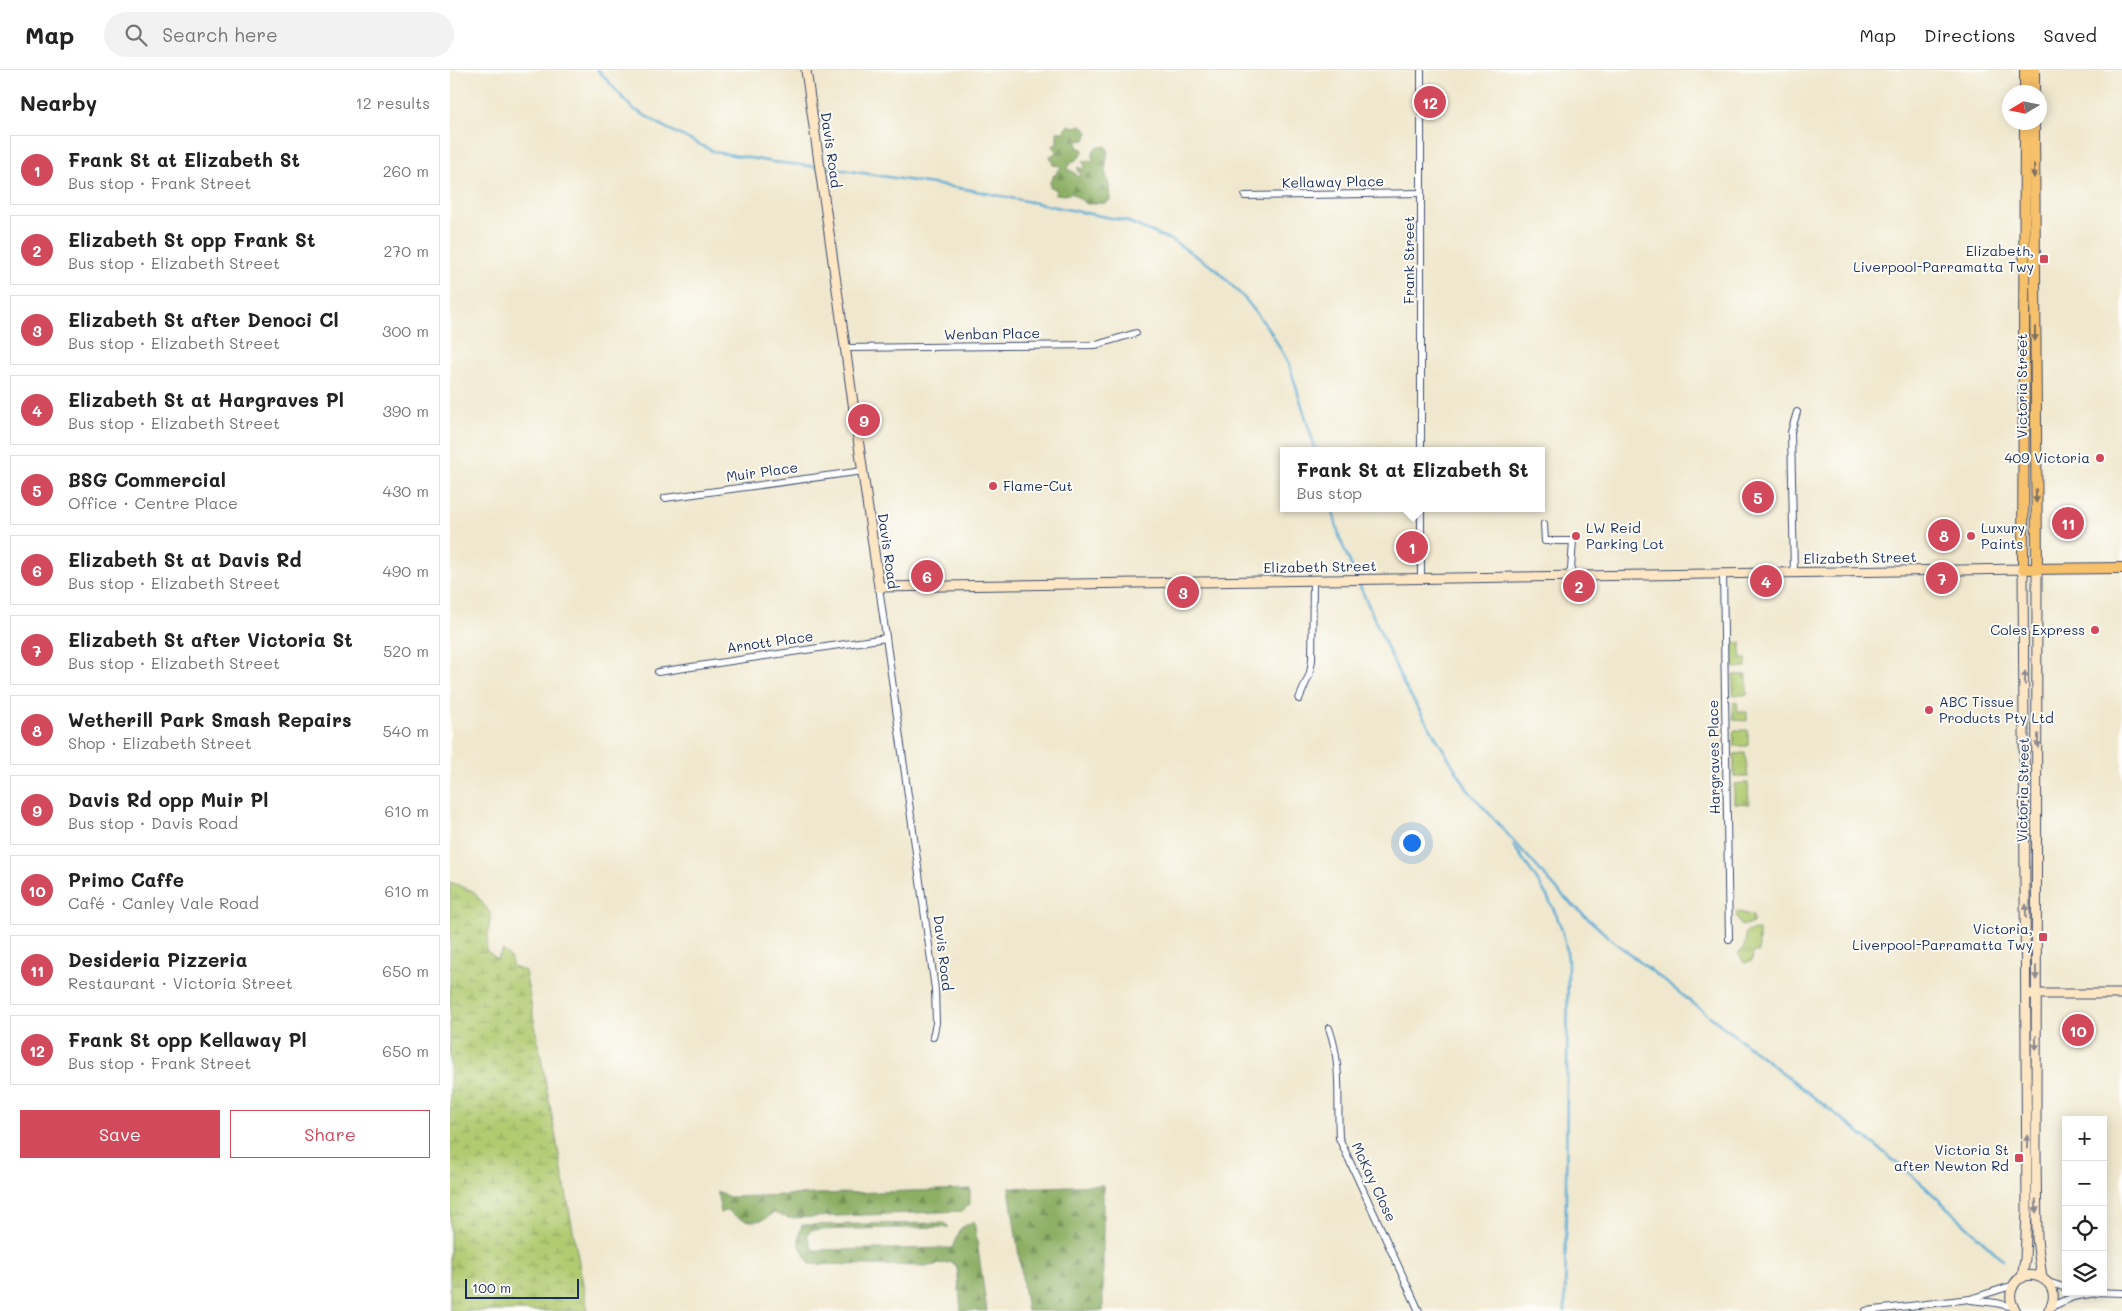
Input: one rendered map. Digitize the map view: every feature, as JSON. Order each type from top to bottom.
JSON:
[{"type":"main road","points":[[2025,70],[2025,85]]},
{"type":"main road","points":[[2034,70],[2034,85]]},
{"type":"main road","name":"Victoria Street","points":[[2023,570],[2025,130]]},
{"type":"main road","name":"Victoria Street","points":[[2034,130],[2037,570]]},
{"type":"main road","name":"Elizabeth Street","points":[[2023,570],[2122,568]]},
{"type":"street","name":"Davis Road","points":[[806,70],[935,989],[936,1023],[933,1037]]},
{"type":"street","name":"Frank Street","points":[[1421,70],[1421,447]]},
{"type":"street","name":"Kellaway Place","points":[[1245,196],[1421,193]]},
{"type":"street","name":"Wenban Place","points":[[846,348],[1096,345],[1136,333]]},
{"type":"street","points":[[1794,573],[1791,432],[1797,412]]},
{"type":"street","name":"Muir Place","points":[[665,498],[863,472]]},
{"type":"street","points":[[1421,512],[1421,579]]},
{"type":"street","points":[[1544,524],[1546,542],[1573,541],[1571,570],[1567,576]]},
{"type":"street","name":"Elizabeth Street","points":[[879,587],[2023,570]]},
{"type":"street","name":"Victoria Street","points":[[2023,570],[2036,1215],[2039,1262],[2044,1280],[2053,1295],[2049,1309]]},
{"type":"street","name":"Victoria Street","points":[[2022,1278],[2026,1252],[2028,1211],[2031,994],[2038,734],[2037,570]]},
{"type":"street","name":"Hargraves Place","points":[[1723,574],[1729,939]]},
{"type":"street","points":[[1299,699],[1310,673],[1313,581]]},
{"type":"street","name":"Arnott Place","points":[[658,672],[886,638]]},
{"type":"street","points":[[2031,994],[2122,994]]},
{"type":"street","name":"McKay Close","points":[[1328,1028],[1338,1062],[1337,1107],[1339,1138],[1419,1311]]},
{"type":"street","points":[[1866,1311],[1970,1299],[2014,1285],[2022,1278],[2036,1276],[2062,1287]]},
{"type":"street","points":[[2014,1285],[2011,1296],[2015,1309]]},
{"type":"street","points":[[2107,1293],[2122,1293]]},
{"type":"street","points":[[2049,1309],[2078,1296]]},
{"type":"street","points":[[1970,1299],[1996,1303],[2015,1309]]},
{"type":"green space","points":[[1069,125],[1074,127],[1082,125],[1088,132],[1085,140],[1077,141],[1078,146],[1083,150],[1082,155],[1071,162],[1067,169],[1074,172],[1078,177],[1081,173],[1078,172],[1078,167],[1082,169],[1085,166],[1083,162],[1093,161],[1092,155],[1095,148],[1106,146],[1108,150],[1105,171],[1110,200],[1106,203],[1087,204],[1071,193],[1065,195],[1055,194],[1056,189],[1050,187],[1050,182],[1054,175],[1057,174],[1057,171],[1062,166],[1053,165],[1050,156],[1056,153],[1053,146],[1057,143],[1057,132],[1063,132]]},
{"type":"green space","points":[[1741,642],[1741,658],[1746,658],[1746,667],[1732,668],[1732,644]]},
{"type":"green space","points":[[1733,675],[1747,675],[1747,695],[1733,695]]},
{"type":"green space","points":[[1737,702],[1738,712],[1747,712],[1747,721],[1733,720],[1733,703]]},
{"type":"green space","points":[[1735,730],[1748,730],[1748,746],[1734,746],[1733,732]]},
{"type":"green space","points":[[1745,753],[1748,777],[1734,777],[1734,754]]},
{"type":"green space","points":[[1748,783],[1749,804],[1734,803],[1734,784]]},
{"type":"green space","points":[[450,882],[473,891],[491,914],[486,950],[497,959],[503,950],[510,957],[513,967],[525,971],[588,1311],[450,1311]]},
{"type":"green space","points":[[1736,911],[1753,916],[1753,923],[1741,926]]},
{"type":"green space","points":[[1759,930],[1759,952],[1753,952],[1752,961],[1744,963],[1738,953],[1745,945],[1745,933]]},
{"type":"green space","points":[[1103,1185],[1103,1311],[1027,1311],[1009,1188]]},
{"type":"green space","points":[[970,1189],[970,1204],[963,1211],[789,1218],[773,1213],[762,1220],[756,1221],[744,1220],[728,1210],[721,1213],[717,1191],[729,1197]]},
{"type":"green space","points":[[974,1221],[987,1311],[961,1311],[957,1267],[952,1262],[929,1266],[810,1264],[799,1241],[802,1225],[945,1223],[949,1227],[811,1230],[807,1235],[813,1250],[952,1248],[961,1228]]},
{"type":"waterway","points":[[598,70],[632,108],[668,129],[715,152],[971,190],[1126,221],[1173,241],[1216,269],[1247,301],[1271,332],[1289,364],[1315,447]]},
{"type":"waterway","points":[[1333,512],[1340,539],[1356,577]]},
{"type":"waterway","points":[[1358,582],[1404,685],[1468,790],[1563,896],[1613,941],[1869,1140],[1923,1185],[2002,1259]]},
{"type":"waterway","points":[[1513,845],[1541,885],[1555,912],[1561,927],[1568,959],[1565,1311]]},
{"type":"place","name":"Frank St opp Kellaway Pl","points":[[1430,102]]},
{"type":"place","name":"Elizabeth, Liverpool-Parramatta Twy","points":[[2044,259]]},
{"type":"place","name":"Davis Rd opp Muir Pl","points":[[864,420]]},
{"type":"place","name":"409 Victoria","points":[[2100,458]]},
{"type":"place","name":"Flame-Cut","points":[[993,486]]},
{"type":"place","name":"BSG Commercial","points":[[1758,497]]},
{"type":"place","name":"Desideria Pizzeria","points":[[2068,523]]},
{"type":"place","name":"Wetherill Park Smash Repairs","points":[[1944,535]]},
{"type":"place","name":"LW Reid Parking Lot","points":[[1576,536]]},
{"type":"place","name":"Luxury Paints","points":[[1971,536]]},
{"type":"place","name":"Frank St at Elizabeth St","points":[[1412,547]]},
{"type":"place","name":"Elizabeth St at Davis Rd","points":[[927,576]]},
{"type":"place","name":"Elizabeth St after Victoria St","points":[[1942,578]]},
{"type":"place","name":"Elizabeth St at Hargraves Pl","points":[[1766,581]]},
{"type":"place","name":"Elizabeth St opp Frank St","points":[[1579,586]]},
{"type":"place","name":"Elizabeth St after Denoci Cl","points":[[1183,592]]},
{"type":"place","name":"Coles Express","points":[[2095,630]]},
{"type":"place","name":"ABC Tissue Products Pty Ltd","points":[[1929,710]]},
{"type":"place","name":"Victoria, Liverpool-Parramatta Twy","points":[[2043,937]]},
{"type":"place","name":"Primo Caffe","points":[[2078,1030]]},
{"type":"place","name":"Victoria St after Newton Rd","points":[[2019,1158]]}]
